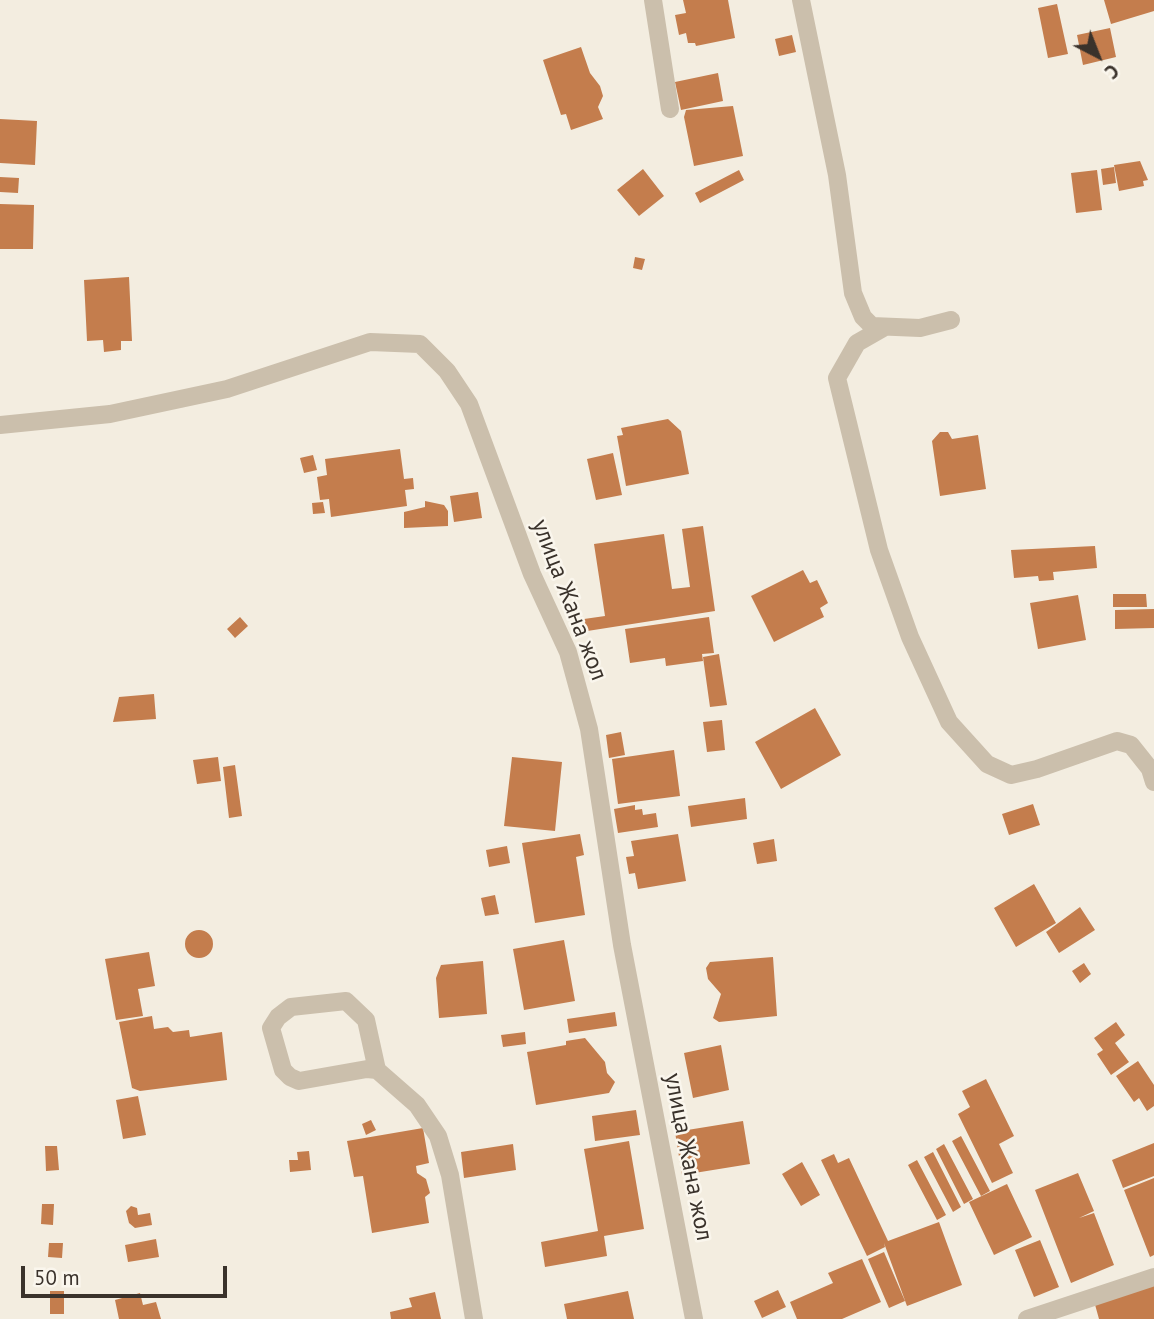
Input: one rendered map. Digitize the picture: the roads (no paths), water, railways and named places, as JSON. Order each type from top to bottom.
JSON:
[{"type":"street","points":[[653,0],[670,109]]},
{"type":"street","points":[[801,0],[839,185],[853,293],[863,317],[872,326],[885,327],[920,328],[951,320]]},
{"type":"street","points":[[885,327],[857,343],[837,378],[879,550],[911,637],[949,722],[987,764],[1010,775],[1037,769],[1117,741],[1131,745],[1150,769],[1154,782]]},
{"type":"street","name":"улица Жана жол","points":[[0,425],[110,414],[227,389],[369,342],[420,344],[447,371],[470,404],[532,574],[568,652],[589,729],[622,945],[694,1319]]},
{"type":"street","points":[[377,1070],[366,1020],[346,1001],[290,1007],[278,1017],[271,1028],[283,1070],[299,1081],[367,1069],[377,1070],[417,1105],[438,1136],[450,1175],[474,1319]]},
{"type":"street","points":[[1027,1319],[1066,1313],[1154,1278]]}]
